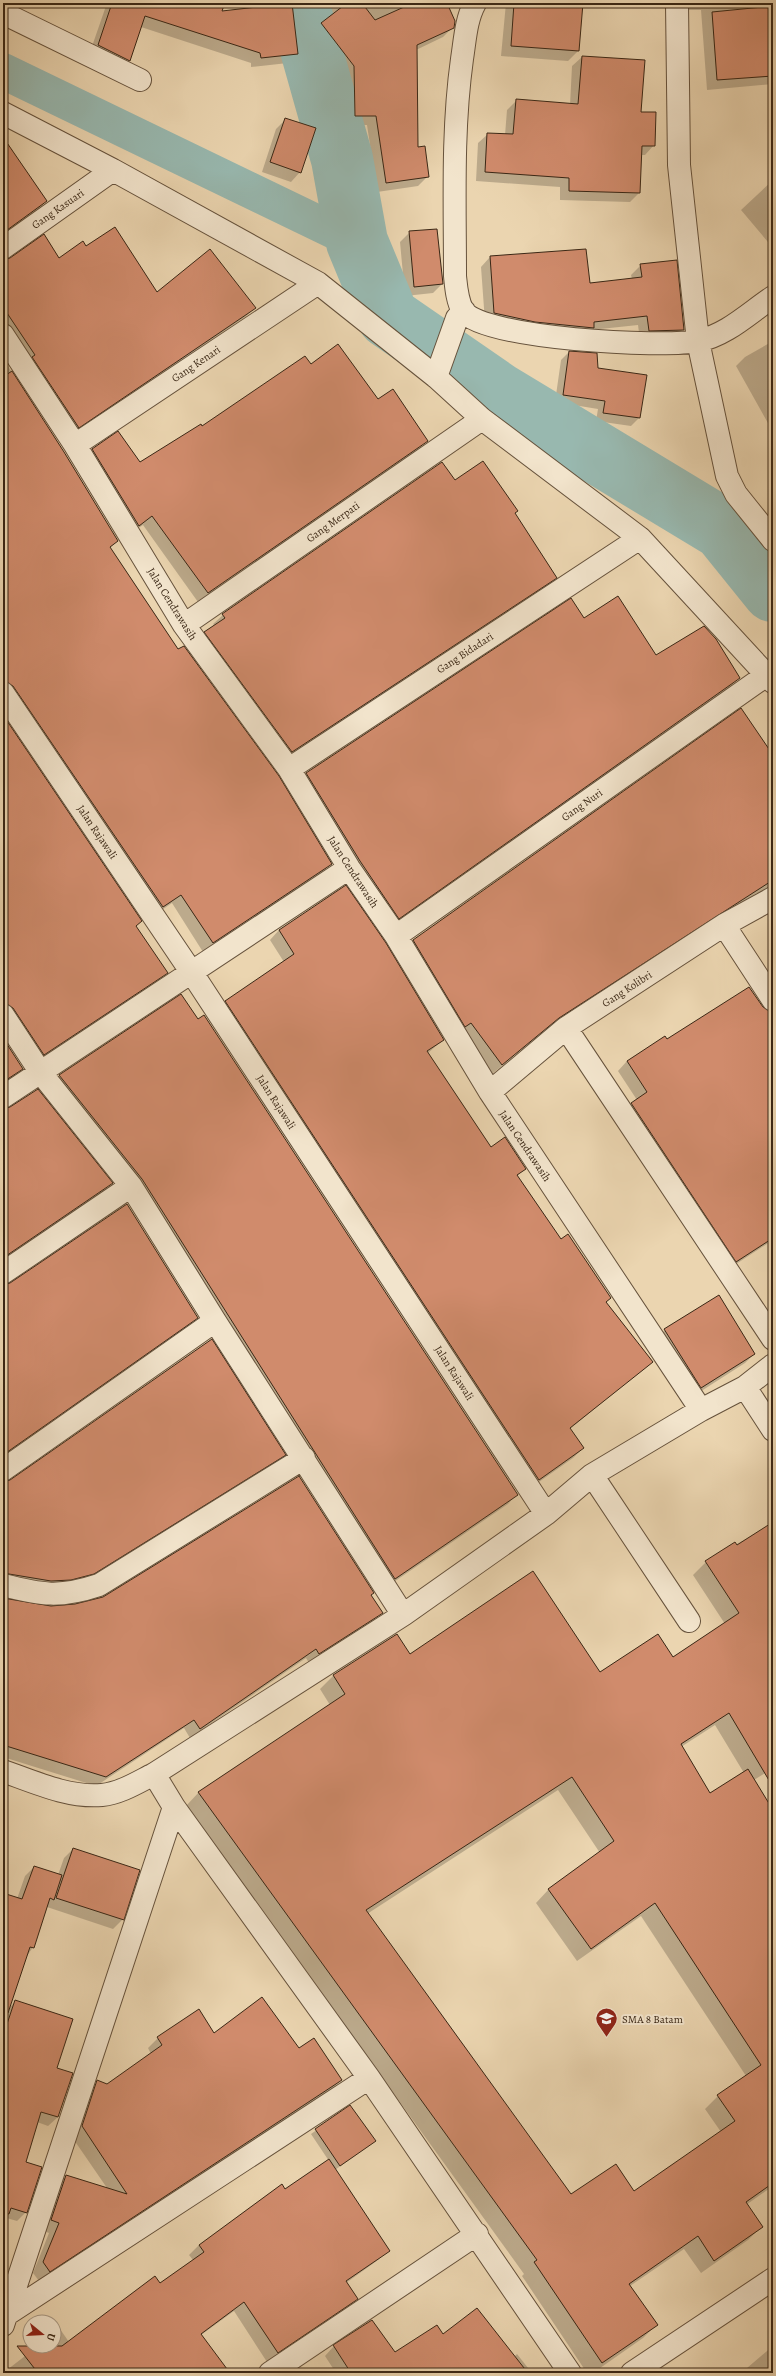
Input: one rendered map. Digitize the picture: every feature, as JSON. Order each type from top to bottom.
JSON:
[{"type":"street","points":[[677,3],[679,165],[698,341],[727,476],[736,494],[773,540]]},
{"type":"street","points":[[438,371],[460,315],[455,276],[455,129],[470,6]]},
{"type":"street","points":[[3,13],[140,80]]},
{"type":"street","points":[[3,113],[113,170],[318,283],[438,371],[482,419],[640,538],[770,678]]},
{"type":"street","name":"Gang Kasuari","points":[[3,248],[113,170]]},
{"type":"street","name":"Gang Kenari","points":[[75,445],[318,283]]},
{"type":"street","points":[[460,315],[487,324],[547,335],[644,344],[698,341],[721,334],[773,297]]},
{"type":"street","name":"Jalan Cendrawasih","points":[[3,335],[75,445],[184,625],[289,769],[349,868],[396,936],[490,1092],[701,1410]]},
{"type":"street","name":"Gang Merpati","points":[[184,625],[482,419]]},
{"type":"street","name":"Gang Bidadari","points":[[289,769],[640,538]]},
{"type":"street","name":"Gang Nuri","points":[[396,936],[770,678]]},
{"type":"street","name":"Jalan Rajawali","points":[[3,693],[192,973],[546,1514]]},
{"type":"street","points":[[3,1097],[349,868]]},
{"type":"street","name":"Gang Kolibri","points":[[490,1092],[566,1028],[724,926],[773,898]]},
{"type":"street","points":[[724,926],[773,1000]]},
{"type":"street","points":[[3,1014],[41,1073],[131,1186],[215,1321],[403,1615]]},
{"type":"street","points":[[566,1028],[773,1339]]},
{"type":"street","points":[[3,1273],[131,1186]]},
{"type":"street","points":[[3,1470],[215,1321]]},
{"type":"street","points":[[3,1772],[61,1790],[80,1794],[103,1795],[125,1789],[154,1774],[403,1615],[546,1514],[592,1475],[701,1410],[745,1387],[773,1365]]},
{"type":"street","points":[[745,1387],[773,1430]]},
{"type":"street","points":[[3,1585],[50,1595],[74,1593],[98,1585],[304,1458]]},
{"type":"street","points":[[592,1475],[689,1620]]},
{"type":"street","points":[[154,1774],[174,1807],[369,2078],[477,2234],[570,2373]]},
{"type":"street","points":[[5,2320],[174,1807]]},
{"type":"street","points":[[5,2320],[369,2078]]},
{"type":"street","points":[[270,2373],[477,2234]]},
{"type":"street","points":[[632,2373],[773,2279]]},
{"type":"building","points":[[112,3],[225,3],[222,11],[292,3],[298,54],[261,58],[260,53],[145,16],[130,61],[98,45]]},
{"type":"building","points":[[347,3],[362,3],[375,20],[413,3],[447,3],[455,21],[454,28],[417,45],[418,147],[425,146],[429,177],[386,183],[376,116],[355,116],[354,66],[321,23]]},
{"type":"building","points":[[514,3],[583,3],[579,51],[511,46]]},
{"type":"building","points":[[773,6],[773,76],[717,80],[712,12]]},
{"type":"building","points":[[582,56],[645,60],[641,112],[656,112],[655,146],[642,146],[640,193],[569,191],[569,178],[485,172],[487,133],[513,134],[516,99],[578,104]]},
{"type":"building","points":[[285,118],[316,128],[301,173],[270,162]]},
{"type":"building","points":[[3,137],[47,201],[3,233]]},
{"type":"building","points":[[115,227],[157,292],[210,249],[256,308],[79,428],[32,357],[35,355],[3,307],[3,260],[10,258],[44,234],[59,258],[83,241],[86,246]]},
{"type":"building","points":[[437,229],[443,284],[414,287],[409,231]]},
{"type":"building","points":[[586,249],[590,283],[642,277],[640,264],[677,260],[684,330],[649,331],[647,316],[594,322],[594,328],[535,322],[494,313],[490,256]]},
{"type":"building","points":[[338,344],[378,399],[393,389],[428,441],[208,593],[152,516],[139,526],[92,449],[118,431],[140,462],[201,424],[202,426],[305,356],[311,364]]},
{"type":"building","points":[[569,351],[597,353],[598,368],[647,375],[640,418],[603,413],[605,401],[563,395]]},
{"type":"building","points":[[12,371],[64,452],[118,541],[110,547],[178,649],[184,646],[279,776],[332,864],[213,943],[181,895],[163,907],[13,686],[3,681],[3,377]]},
{"type":"building","points":[[483,461],[518,511],[515,513],[557,578],[292,752],[204,632],[225,618],[222,614],[442,462],[455,480]]},
{"type":"building","points":[[618,596],[656,655],[704,626],[716,639],[740,678],[399,919],[360,861],[306,773],[571,598],[584,618]]},
{"type":"building","points":[[741,708],[773,755],[773,880],[559,1018],[502,1065],[471,1023],[465,1027],[413,940]]},
{"type":"building","points":[[3,715],[142,921],[136,926],[168,973],[44,1055],[13,1008],[3,1003]]},
{"type":"building","points":[[346,885],[386,943],[444,1040],[427,1051],[491,1147],[505,1137],[526,1169],[517,1175],[561,1239],[568,1234],[611,1298],[606,1302],[653,1362],[570,1428],[584,1448],[539,1480],[225,1001],[294,954],[279,930]]},
{"type":"building","points":[[749,987],[763,1007],[773,1012],[773,1238],[736,1262],[631,1103],[647,1092],[627,1061],[665,1036],[667,1039]]},
{"type":"building","points":[[181,994],[198,1019],[204,1015],[518,1495],[395,1579],[142,1179],[59,1075]]},
{"type":"building","points":[[3,1038],[23,1069],[3,1082]]},
{"type":"building","points":[[38,1089],[113,1183],[3,1258],[3,1109],[10,1107]]},
{"type":"building","points":[[127,1204],[198,1318],[3,1455],[3,1285],[10,1283]]},
{"type":"building","points":[[719,1295],[755,1354],[701,1388],[664,1329]]},
{"type":"building","points":[[212,1339],[286,1455],[94,1574],[71,1580],[51,1581],[3,1573],[3,1482],[10,1480]]},
{"type":"building","points":[[299,1476],[374,1593],[371,1595],[383,1613],[319,1654],[316,1649],[200,1729],[194,1720],[106,1777],[3,1745],[3,1598],[51,1606],[75,1604],[103,1597]]},
{"type":"building","points":[[773,1522],[773,1787],[729,1713],[681,1744],[710,1793],[748,1769],[773,1810],[773,2183],[746,2202],[763,2227],[714,2261],[698,2236],[629,2284],[658,2325],[602,2363],[534,2262],[537,2260],[198,1792],[345,1694],[333,1675],[397,1634],[410,1654],[533,1571],[600,1672],[658,1634],[673,1657],[739,1613],[705,1561],[735,1542],[737,1545]],"holes":[[[572,1777],[614,1841],[548,1889],[591,1949],[655,1903],[761,2065],[717,2095],[735,2121],[634,2191],[616,2164],[571,2194],[366,1910]]]},
{"type":"building","points":[[73,1848],[140,1870],[124,1920],[56,1898]]},
{"type":"building","points":[[34,1866],[62,1875],[54,1900],[50,1898],[34,1948],[30,1947],[8,2013],[3,2013],[3,1893],[22,1899]]},
{"type":"building","points":[[262,1997],[299,2048],[314,2038],[342,2080],[50,2272],[43,2262],[59,2223],[51,2220],[66,2175],[127,2194],[82,2126],[97,2080],[107,2084],[162,2045],[157,2037],[199,2009],[214,2033]]},
{"type":"building","points":[[15,2000],[73,2019],[57,2068],[73,2073],[58,2117],[41,2112],[26,2162],[42,2167],[27,2213],[11,2208],[9,2214],[3,2213],[3,2036]]},
{"type":"building","points":[[350,2105],[376,2141],[340,2166],[315,2129]]},
{"type":"building","points":[[329,2159],[390,2251],[346,2281],[358,2299],[278,2353],[244,2302],[201,2334],[230,2373],[38,2373],[23,2354],[62,2354],[62,2346],[155,2276],[160,2283],[204,2252],[199,2245],[282,2184],[285,2189]]},
{"type":"building","points":[[477,2308],[528,2373],[351,2373],[333,2345],[372,2320],[395,2352],[437,2325],[443,2334]]},
{"type":"building","points":[[17,2346],[22,2346],[22,2352]]},
{"type":"waterway","points":[[298,3],[342,159],[357,242],[388,317],[498,393],[723,529],[773,591]]},
{"type":"waterway","points":[[3,71],[357,242]]},
{"type":"place","name":"SMA 8 Batam","points":[[606,2038]]}]
